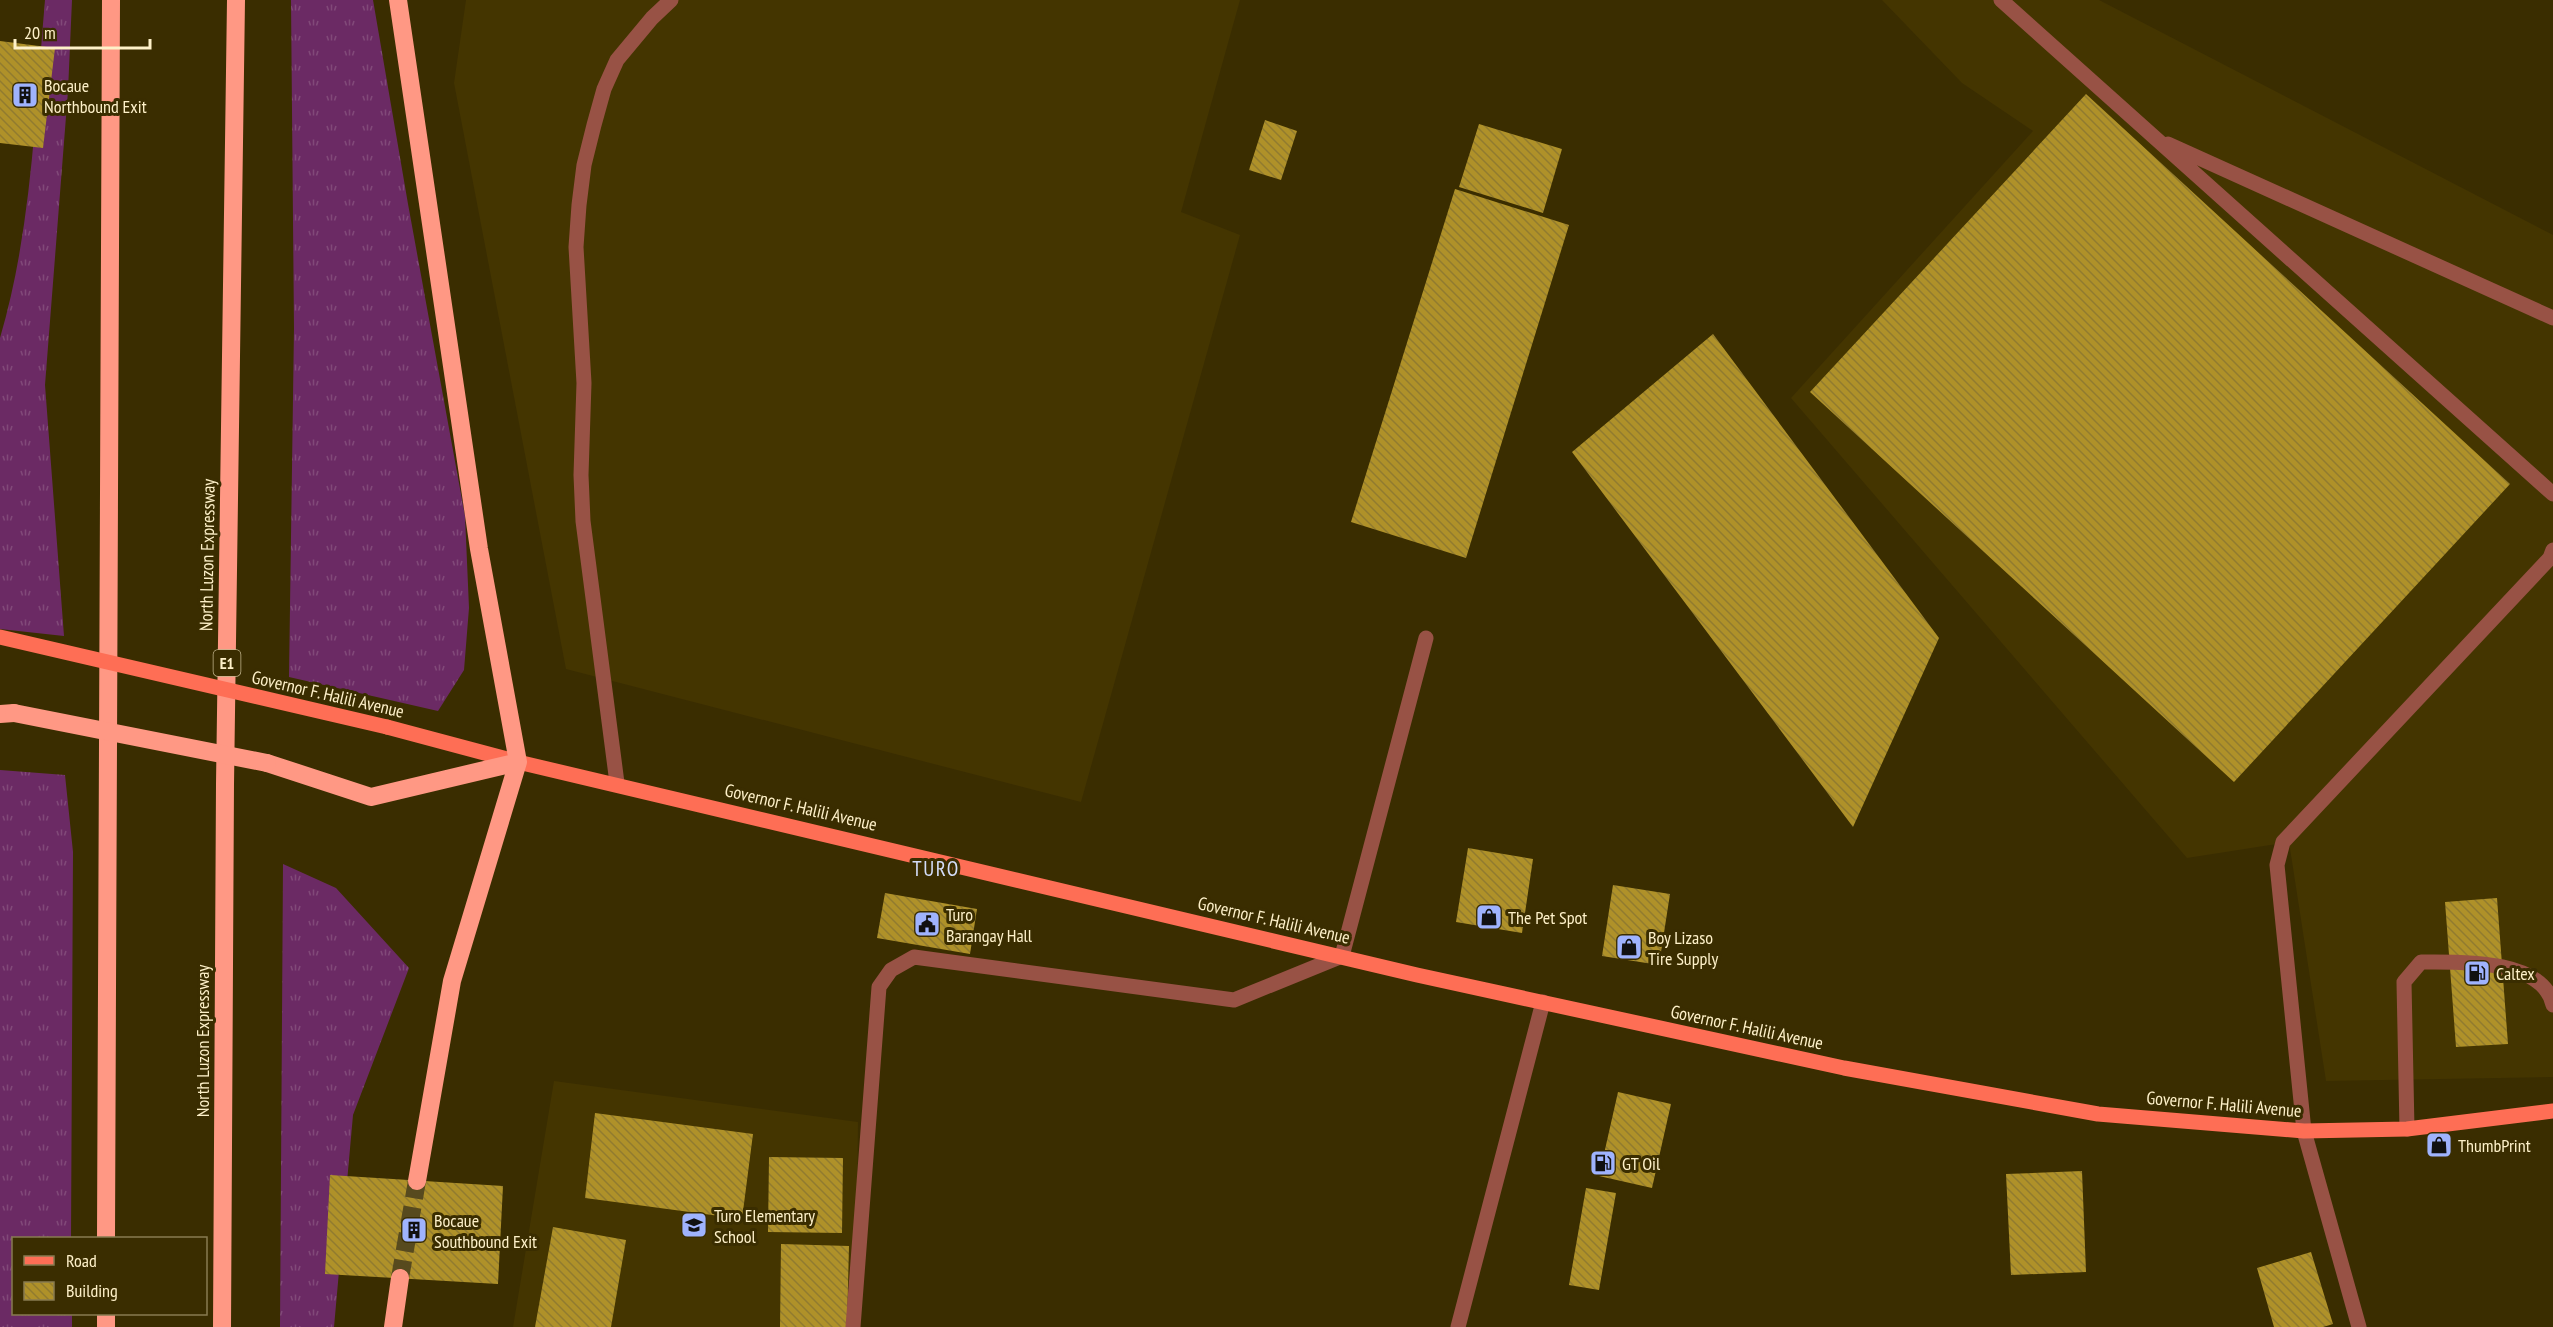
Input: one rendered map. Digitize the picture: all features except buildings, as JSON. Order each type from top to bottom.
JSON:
[{"type":"highway","points":[[106,1237],[111,0]]},
{"type":"highway","name":"North Luzon Expressway","points":[[222,1327],[225,784],[236,0]]},
{"type":"highway","points":[[398,0],[479,549],[518,762],[452,981],[417,1181]]},
{"type":"highway","points":[[7,714],[267,763],[371,797],[518,762]]},
{"type":"highway","points":[[393,1327],[400,1278]]},
{"type":"main road","name":"Governor F. Halili Avenue","points":[[0,638],[387,727],[518,762],[616,783],[1342,956],[1844,1068],[2098,1114],[2304,1131],[2407,1130],[2553,1111]]},
{"type":"street","points":[[616,783],[583,521],[581,475],[584,383],[577,237],[584,165],[604,89],[617,60],[670,0]]},
{"type":"street","points":[[2001,0],[2553,494]]},
{"type":"street","points":[[2154,138],[2553,318]]},
{"type":"street","points":[[2359,1327],[2304,1131],[2277,865],[2283,842],[2550,558],[2553,550]]},
{"type":"street","points":[[853,1327],[879,987],[891,970],[914,957],[1234,1000],[1342,956],[1426,638]]},
{"type":"street","points":[[2407,1130],[2404,982],[2421,962],[2484,963],[2532,976],[2551,994],[2553,1005]]},
{"type":"street","points":[[1458,1327],[1543,1002]]},
{"type":"shaded area","points":[[466,0],[1240,0],[1181,212],[1240,235],[1081,802],[566,669],[454,83]]},
{"type":"shaded area","points":[[1882,0],[2099,0],[2553,235],[2553,1077],[2326,1081],[2289,842],[2187,858],[1791,398],[2033,131],[1962,83]]},
{"type":"shaded area","name":"Turo Elementary School","points":[[554,1081],[858,1122],[856,1327],[513,1327]]},
{"type":"green space","points":[[45,0],[72,0],[68,91],[45,385],[64,636],[0,629],[0,338],[11,297],[26,213]]},
{"type":"green space","points":[[291,0],[373,0],[465,516],[469,608],[464,670],[438,711],[289,677],[294,328]]},
{"type":"green space","points":[[0,770],[65,775],[73,852],[71,1237],[12,1237],[12,1315],[72,1315],[72,1327],[0,1327]]},
{"type":"green space","points":[[283,864],[336,888],[409,968],[353,1115],[334,1327],[280,1327]]},
{"type":"tunnel","points":[[400,1278],[417,1181]]},
{"type":"place","name":"Bocaue Northbound Exit","points":[[25,95]]},
{"type":"place","name":"The Pet Spot","points":[[1489,917]]},
{"type":"place","name":"Turo Barangay Hall","points":[[927,924]]},
{"type":"place","name":"Boy Lizaso Tire Supply","points":[[1629,947]]},
{"type":"place","name":"Caltex","points":[[2477,973]]},
{"type":"place","name":"ThumbPrint","points":[[2439,1145]]},
{"type":"place","name":"GT Oil","points":[[1603,1163]]},
{"type":"place","name":"Turo Elementary School","points":[[694,1225]]},
{"type":"place","name":"Bocaue Southbound Exit","points":[[414,1230]]},
{"type":"district","name":"TURO","points":[[936,868]]}]
